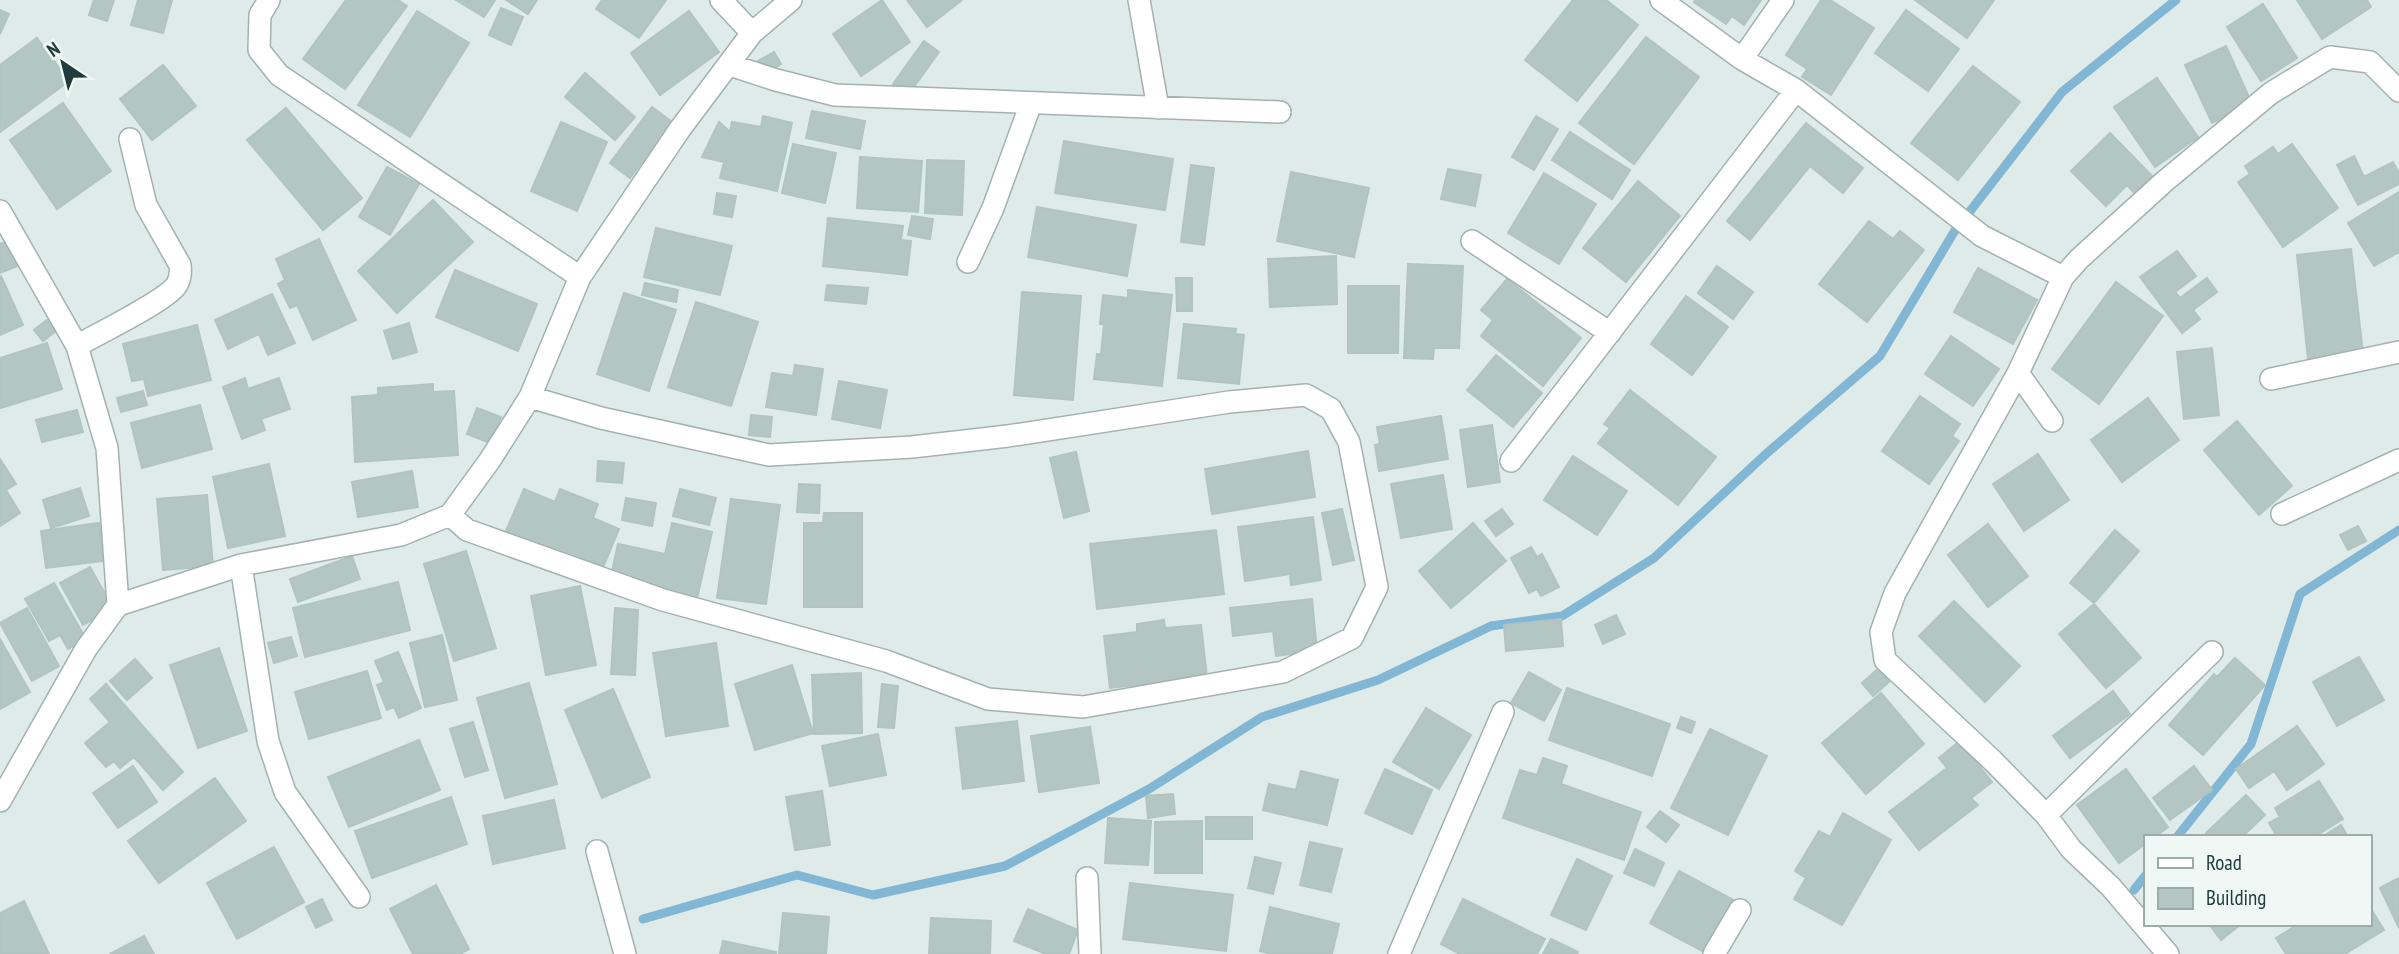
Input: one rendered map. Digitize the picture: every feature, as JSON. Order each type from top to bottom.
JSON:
[{"type":"street","points":[[269,0],[260,15],[259,50],[279,75],[580,277]]},
{"type":"street","points":[[721,0],[752,33]]},
{"type":"street","points":[[0,801],[86,649],[118,605],[241,565],[401,535],[450,515],[490,460],[530,397],[580,277],[680,129],[752,33],[791,0]]},
{"type":"street","points":[[1139,0],[1158,108]]},
{"type":"street","points":[[1661,0],[1742,58],[1796,90],[1982,236],[2063,277]]},
{"type":"street","points":[[1742,58],[1783,0]]},
{"type":"street","points":[[2144,926],[2111,887],[2071,849],[2046,815],[1993,761],[1885,660],[1881,632],[1895,593],[2018,373],[2063,277],[2079,259],[2165,181],[2271,93],[2330,57],[2370,62],[2399,91]]},
{"type":"street","points":[[730,65],[776,80],[835,94],[1280,112]]},
{"type":"street","points":[[1511,461],[1796,90]]},
{"type":"street","points":[[968,262],[993,208],[1031,103]]},
{"type":"street","points":[[77,346],[165,296],[177,284],[181,273],[180,265],[146,205],[130,139]]},
{"type":"street","points":[[0,211],[77,346],[107,448],[118,605]]},
{"type":"street","points":[[1472,241],[1610,333]]},
{"type":"street","points":[[2271,379],[2399,352]]},
{"type":"street","points":[[2018,373],[2052,421]]},
{"type":"street","points":[[450,515],[467,530],[663,600],[886,661],[988,699],[1083,707],[1283,672],[1352,638],[1377,587],[1349,442],[1331,409],[1306,395],[1229,402],[1007,436],[925,445],[769,455],[601,418],[530,397]]},
{"type":"street","points":[[2282,514],[2399,460]]},
{"type":"street","points":[[241,565],[268,741],[285,792],[359,897]]},
{"type":"street","points":[[2046,815],[2213,652]]},
{"type":"street","points":[[1399,954],[1503,712]]},
{"type":"street","points":[[597,851],[625,954]]},
{"type":"street","points":[[1087,878],[1090,954]]},
{"type":"street","points":[[1714,954],[1740,910]]},
{"type":"street","points":[[2144,926],[2168,954]]},
{"type":"building","points":[[94,0],[114,0],[107,21],[89,15]]},
{"type":"building","points":[[138,0],[172,0],[163,33],[131,25]]},
{"type":"building","points":[[346,0],[398,0],[407,6],[345,89],[303,59]]},
{"type":"building","points":[[456,0],[495,0],[484,17]]},
{"type":"building","points":[[506,0],[537,0],[528,14]]},
{"type":"building","points":[[602,0],[666,0],[639,38],[596,9]]},
{"type":"building","points":[[882,0],[910,42],[861,76],[833,34]]},
{"type":"building","points":[[907,0],[962,0],[927,27]]},
{"type":"building","points":[[1573,0],[1606,0],[1638,25],[1577,101],[1525,60]]},
{"type":"building","points":[[1761,0],[1744,25],[1732,16],[1726,24],[1694,2]]},
{"type":"building","points":[[1821,0],[1830,0],[1874,28],[1831,95],[1802,77],[1807,69],[1786,55]]},
{"type":"building","points":[[1915,0],[1994,0],[1967,38]]},
{"type":"building","points":[[2297,0],[2367,0],[2371,7],[2322,39]]},
{"type":"building","points":[[2263,4],[2297,58],[2261,81],[2227,27]]},
{"type":"building","points":[[501,8],[523,17],[511,45],[489,35]]},
{"type":"building","points":[[0,10],[9,14],[0,34]]},
{"type":"building","points":[[1906,10],[1959,49],[1928,91],[1875,53]]},
{"type":"building","points":[[417,11],[469,43],[410,137],[358,105]]},
{"type":"building","points":[[689,11],[719,52],[660,95],[631,53]]},
{"type":"building","points":[[1646,37],[1699,77],[1634,164],[1579,123]]},
{"type":"building","points":[[37,38],[69,81],[0,132],[0,65]]},
{"type":"building","points":[[924,41],[939,52],[908,95],[893,84]]},
{"type":"building","points":[[2226,46],[2252,104],[2212,123],[2185,65]]},
{"type":"building","points":[[774,52],[781,64],[765,74],[758,61]]},
{"type":"building","points":[[163,65],[196,106],[152,140],[120,99]]},
{"type":"building","points":[[1973,66],[2020,102],[1958,180],[1911,143]]},
{"type":"building","points":[[585,73],[635,117],[615,140],[565,97]]},
{"type":"building","points":[[2157,78],[2198,137],[2155,167],[2114,107]]},
{"type":"building","points":[[63,103],[111,171],[57,209],[10,140]]},
{"type":"building","points":[[652,107],[672,122],[630,178],[610,163]]},
{"type":"building","points":[[286,108],[362,198],[323,230],[247,140]]},
{"type":"building","points":[[812,111],[865,121],[860,149],[806,138]]},
{"type":"building","points":[[763,116],[792,123],[777,191],[720,178],[724,162],[702,157],[719,122],[730,132],[732,122],[761,127]]},
{"type":"building","points":[[1536,116],[1558,129],[1534,170],[1512,157]]},
{"type":"building","points":[[561,122],[607,142],[577,211],[531,191]]},
{"type":"building","points":[[1806,123],[1863,168],[1843,193],[1810,166],[1750,240],[1727,221]]},
{"type":"building","points":[[1570,132],[1630,170],[1612,199],[1552,160]]},
{"type":"building","points":[[2110,133],[2155,179],[2137,196],[2127,185],[2106,206],[2071,171]]},
{"type":"building","points":[[1064,141],[1173,159],[1165,210],[1055,193]]},
{"type":"building","points":[[793,144],[836,153],[825,203],[782,193]]},
{"type":"building","points":[[2292,144],[2338,208],[2283,247],[2238,182],[2250,174],[2245,166],[2273,147],[2278,154]]},
{"type":"building","points":[[2354,156],[2364,177],[2393,162],[2399,173],[2399,184],[2358,205],[2337,165]]},
{"type":"building","points":[[860,157],[922,161],[918,212],[857,208]]},
{"type":"building","points":[[927,160],[964,161],[962,215],[925,213]]},
{"type":"building","points":[[1191,165],[1214,168],[1204,245],[1181,242]]},
{"type":"building","points":[[387,167],[419,184],[390,235],[359,217]]},
{"type":"building","points":[[1448,169],[1481,175],[1475,206],[1441,199]]},
{"type":"building","points":[[1291,172],[1369,188],[1354,257],[1277,241]]},
{"type":"building","points":[[1544,173],[1596,204],[1559,264],[1508,233]]},
{"type":"building","points":[[1638,181],[1680,216],[1626,282],[1583,248]]},
{"type":"building","points":[[2399,192],[2399,252],[2374,266],[2348,223]]},
{"type":"building","points":[[717,193],[736,196],[732,217],[714,214]]},
{"type":"building","points":[[433,200],[473,242],[397,313],[358,271]]},
{"type":"building","points":[[1037,207],[1136,225],[1127,276],[1028,257]]},
{"type":"building","points":[[912,216],[933,219],[930,239],[908,235]]},
{"type":"building","points":[[828,218],[903,226],[901,240],[911,241],[907,275],[823,266]]},
{"type":"building","points":[[1869,221],[1893,239],[1900,231],[1924,250],[1867,322],[1819,284]]},
{"type":"building","points":[[656,228],[732,246],[720,295],[644,277]]},
{"type":"building","points":[[319,239],[356,320],[313,340],[297,305],[290,308],[278,284],[285,280],[276,259]]},
{"type":"building","points":[[9,241],[20,265],[0,273],[0,244]]},
{"type":"building","points":[[2351,249],[2363,353],[2308,359],[2297,255]]},
{"type":"building","points":[[2177,251],[2196,276],[2175,292],[2180,298],[2207,278],[2217,292],[2193,310],[2200,319],[2182,333],[2140,277]]},
{"type":"building","points":[[1336,256],[1337,304],[1270,307],[1268,259]]},
{"type":"building","points":[[1408,264],[1463,266],[1459,348],[1434,348],[1433,359],[1404,358]]},
{"type":"building","points":[[1717,266],[1753,292],[1733,319],[1698,293]]},
{"type":"building","points":[[1978,268],[2037,300],[2013,344],[1954,312]]},
{"type":"building","points":[[455,270],[537,304],[518,351],[436,317]]},
{"type":"building","points":[[0,277],[23,325],[0,335]]},
{"type":"building","points":[[1176,278],[1192,278],[1192,311],[1177,311]]},
{"type":"building","points":[[1507,279],[1581,338],[1543,386],[1481,336],[1493,320],[1481,310]]},
{"type":"building","points":[[2116,282],[2163,316],[2099,404],[2052,369]]},
{"type":"building","points":[[645,283],[678,290],[676,302],[642,295]]},
{"type":"building","points":[[827,285],[868,288],[866,304],[825,300]]},
{"type":"building","points":[[1348,286],[1399,286],[1398,353],[1348,353]]},
{"type":"building","points":[[1128,290],[1172,295],[1162,386],[1094,379],[1097,354],[1101,354],[1103,295],[1128,298]]},
{"type":"building","points":[[1022,292],[1081,296],[1073,400],[1014,395]]},
{"type":"building","points":[[624,293],[676,310],[649,391],[597,374]]},
{"type":"building","points":[[272,294],[295,343],[268,355],[259,334],[228,349],[215,320]]},
{"type":"building","points":[[1686,296],[1728,327],[1692,375],[1651,344]]},
{"type":"building","points":[[696,302],[758,322],[731,406],[668,387]]},
{"type":"building","points":[[47,320],[56,331],[43,341],[34,330]]},
{"type":"building","points":[[409,323],[417,352],[393,359],[384,331]]},
{"type":"building","points":[[1184,324],[1236,329],[1235,334],[1244,335],[1239,384],[1178,378]]},
{"type":"building","points":[[197,325],[211,380],[148,396],[144,379],[132,381],[123,344]]},
{"type":"building","points":[[1951,336],[1999,369],[1973,406],[1925,374]]},
{"type":"building","points":[[47,343],[62,389],[1,408],[0,358]]},
{"type":"building","points":[[2212,348],[2219,415],[2184,419],[2177,352]]},
{"type":"building","points":[[1496,355],[1542,393],[1513,427],[1467,390]]},
{"type":"building","points":[[795,365],[823,369],[816,415],[766,407],[772,373],[793,376]]},
{"type":"building","points":[[245,378],[248,389],[279,378],[290,409],[261,419],[265,430],[242,439],[223,387]]},
{"type":"building","points":[[839,381],[887,390],[880,428],[832,419]]},
{"type":"building","points":[[433,384],[433,392],[454,391],[458,455],[355,462],[352,397],[378,395],[378,388]]},
{"type":"building","points":[[1630,390],[1716,457],[1678,505],[1598,443],[1610,428],[1604,424]]},
{"type":"building","points":[[143,391],[147,405],[121,412],[117,398]]},
{"type":"building","points":[[1920,396],[1960,424],[1952,436],[1959,441],[1929,484],[1882,451]]},
{"type":"building","points":[[2148,398],[2179,440],[2122,482],[2091,440]]},
{"type":"building","points":[[200,405],[212,449],[142,468],[131,423]]},
{"type":"building","points":[[477,408],[501,417],[490,443],[467,434]]},
{"type":"building","points":[[77,410],[83,432],[42,442],[36,420]]},
{"type":"building","points":[[751,415],[772,417],[770,437],[749,435]]},
{"type":"building","points":[[1441,416],[1448,459],[1379,471],[1375,445],[1380,444],[1377,427]]},
{"type":"building","points":[[2237,421],[2292,486],[2259,515],[2204,450]]},
{"type":"building","points":[[1492,425],[1500,482],[1468,487],[1460,430]]},
{"type":"building","points":[[1308,451],[1315,497],[1212,514],[1205,469]]},
{"type":"building","points":[[1076,452],[1089,511],[1064,518],[1050,458]]},
{"type":"building","points":[[2038,454],[2069,500],[2024,531],[1993,484]]},
{"type":"building","points":[[1573,456],[1627,491],[1597,535],[1544,500]]},
{"type":"building","points":[[0,459],[16,484],[6,490],[20,513],[0,526]]},
{"type":"building","points":[[598,461],[624,463],[622,483],[597,481]]},
{"type":"building","points":[[269,464],[285,536],[228,548],[213,477]]},
{"type":"building","points":[[412,471],[418,507],[358,517],[352,482]]},
{"type":"building","points":[[1443,475],[1452,529],[1401,538],[1391,484]]},
{"type":"building","points":[[799,484],[820,485],[819,513],[797,512]]},
{"type":"building","points":[[80,488],[89,516],[51,528],[43,500]]},
{"type":"building","points":[[524,489],[555,502],[560,489],[598,504],[593,518],[619,529],[602,570],[506,531]]},
{"type":"building","points":[[680,489],[716,498],[709,525],[673,516]]},
{"type":"building","points":[[207,495],[213,566],[163,570],[157,499]]},
{"type":"building","points":[[626,498],[656,503],[652,526],[622,520]]},
{"type":"building","points":[[731,499],[780,505],[766,604],[717,598]]},
{"type":"building","points":[[1342,509],[1354,560],[1333,565],[1322,513]]},
{"type":"building","points":[[1502,509],[1513,524],[1496,536],[1485,521]]},
{"type":"building","points":[[824,513],[862,513],[862,607],[804,607],[804,523],[823,523]]},
{"type":"building","points":[[1313,517],[1321,580],[1291,585],[1290,574],[1245,581],[1238,527]]},
{"type":"building","points":[[99,523],[104,561],[46,568],[41,531]]},
{"type":"building","points":[[672,523],[712,532],[696,603],[667,597],[669,589],[611,576],[618,544],[665,554]]},
{"type":"building","points":[[1473,523],[1506,561],[1451,608],[1419,571]]},
{"type":"building","points":[[1988,524],[2028,576],[1988,607],[1948,555]]},
{"type":"building","points":[[2358,526],[2366,541],[2348,550],[2340,535]]},
{"type":"building","points":[[1216,530],[1224,594],[1097,609],[1090,544]]},
{"type":"building","points":[[2115,530],[2139,551],[2094,603],[2070,583]]},
{"type":"building","points":[[1531,547],[1537,557],[1542,554],[1559,587],[1541,596],[1537,589],[1529,593],[1511,558]]},
{"type":"building","points":[[466,551],[496,648],[454,661],[424,564]]},
{"type":"building","points":[[352,556],[360,579],[298,602],[290,579]]},
{"type":"building","points":[[90,567],[113,608],[83,625],[60,583]]},
{"type":"building","points":[[398,582],[410,630],[305,657],[293,608]]},
{"type":"building","points":[[54,583],[86,639],[68,649],[60,635],[49,641],[25,599]]},
{"type":"building","points":[[580,586],[596,665],[546,675],[531,596]]},
{"type":"building","points":[[1312,599],[1317,651],[1276,656],[1273,631],[1233,636],[1230,608]]},
{"type":"building","points":[[1954,601],[2020,666],[1985,702],[1919,636]]},
{"type":"building","points":[[2094,604],[2141,658],[2106,688],[2059,634]]},
{"type":"building","points":[[27,608],[59,666],[32,681],[0,623]]},
{"type":"building","points":[[615,608],[638,610],[635,675],[611,674]]},
{"type":"building","points":[[1616,615],[1625,634],[1603,644],[1595,625]]},
{"type":"building","points":[[1561,619],[1563,646],[1506,651],[1504,625]]},
{"type":"building","points":[[1164,620],[1165,628],[1201,625],[1207,677],[1110,688],[1104,636],[1137,632],[1137,624]]},
{"type":"building","points":[[442,635],[457,700],[425,707],[410,643]]},
{"type":"building","points":[[291,637],[297,656],[274,663],[268,643]]},
{"type":"building","points":[[0,639],[30,692],[0,709]]},
{"type":"building","points":[[716,643],[728,726],[666,736],[653,653]]},
{"type":"building","points":[[219,648],[247,731],[198,748],[170,665]]},
{"type":"building","points":[[398,652],[421,708],[399,718],[394,707],[387,710],[377,685],[384,682],[375,661]]},
{"type":"building","points":[[2359,657],[2384,700],[2337,726],[2313,682]]},
{"type":"building","points":[[2235,658],[2265,685],[2203,755],[2169,725],[2214,674],[2217,677]]},
{"type":"building","points":[[135,659],[152,678],[127,700],[110,681]]},
{"type":"building","points":[[792,665],[813,733],[755,750],[735,684]]},
{"type":"building","points":[[1878,669],[1889,682],[1873,696],[1862,683]]},
{"type":"building","points":[[367,671],[381,718],[309,739],[295,692]]},
{"type":"building","points":[[1529,672],[1561,690],[1544,721],[1511,703]]},
{"type":"building","points":[[861,673],[862,733],[814,734],[812,675]]},
{"type":"building","points":[[529,683],[557,784],[505,798],[477,698]]},
{"type":"building","points":[[106,684],[183,772],[163,790],[134,757],[120,768],[114,761],[106,767],[85,743],[110,722],[90,699]]},
{"type":"building","points":[[882,684],[898,686],[894,728],[878,727]]},
{"type":"building","points":[[1567,688],[1670,724],[1652,776],[1549,740]]},
{"type":"building","points":[[613,689],[650,777],[602,798],[565,710]]},
{"type":"building","points":[[2113,691],[2130,714],[2070,758],[2053,736]]},
{"type":"building","points":[[1881,693],[1924,744],[1866,794],[1822,743]]},
{"type":"building","points":[[1426,708],[1471,735],[1439,789],[1393,762]]},
{"type":"building","points":[[1681,717],[1695,722],[1691,733],[1677,728]]},
{"type":"building","points":[[1017,721],[1024,781],[963,789],[956,728]]},
{"type":"building","points":[[473,722],[488,770],[465,777],[450,729]]},
{"type":"building","points":[[2297,726],[2324,764],[2287,790],[2274,771],[2249,788],[2236,769]]},
{"type":"building","points":[[1090,727],[1099,783],[1039,792],[1031,736]]},
{"type":"building","points":[[1710,729],[1767,756],[1728,835],[1671,808]]},
{"type":"building","points":[[878,734],[886,775],[830,786],[822,746]]},
{"type":"building","points":[[419,740],[440,790],[349,827],[328,777]]},
{"type":"building","points":[[1960,741],[1992,782],[1971,798],[1978,805],[1919,850],[1889,812],[1947,768],[1939,758]]},
{"type":"building","points":[[1543,758],[1567,766],[1561,784],[1641,812],[1624,860],[1503,818],[1520,770],[1537,775]]},
{"type":"building","points":[[133,766],[157,802],[118,828],[93,793]]},
{"type":"building","points":[[2194,766],[2212,790],[2170,820],[2153,798]]},
{"type":"building","points":[[1385,769],[1432,790],[1412,834],[1365,813]]},
{"type":"building","points":[[2126,769],[2168,827],[2158,835],[2144,835],[2144,845],[2119,863],[2077,805]]},
{"type":"building","points":[[1301,771],[1338,780],[1327,825],[1263,810],[1269,784],[1296,790]]},
{"type":"building","points":[[215,778],[246,821],[159,883],[128,841]]},
{"type":"building","points":[[2319,781],[2343,819],[2317,835],[2276,835],[2269,823],[2280,817],[2275,808]]},
{"type":"building","points":[[822,791],[830,845],[795,850],[786,797]]},
{"type":"building","points":[[1173,794],[1175,814],[1148,818],[1146,796]]},
{"type":"building","points":[[2246,795],[2265,815],[2244,835],[2206,833]]},
{"type":"building","points":[[451,797],[467,844],[372,878],[355,831]]},
{"type":"building","points":[[554,800],[565,848],[493,864],[483,816]]},
{"type":"building","points":[[1660,811],[1679,825],[1666,842],[1647,827]]},
{"type":"building","points":[[1843,813],[1891,840],[1842,925],[1794,899],[1806,878],[1795,871],[1819,831],[1830,837]]},
{"type":"building","points":[[1206,817],[1252,817],[1252,839],[1206,839]]},
{"type":"building","points":[[1108,818],[1151,821],[1148,865],[1105,863]]},
{"type":"building","points":[[1202,821],[1202,873],[1155,873],[1155,822]]},
{"type":"building","points":[[2341,825],[2347,835],[2325,835]]},
{"type":"building","points":[[1310,842],[1342,849],[1331,892],[1300,885]]},
{"type":"building","points":[[274,847],[304,902],[237,939],[207,883]]},
{"type":"building","points":[[1635,849],[1664,863],[1654,886],[1624,873]]},
{"type":"building","points":[[1255,857],[1281,863],[1273,894],[1248,888]]},
{"type":"building","points":[[1577,859],[1612,876],[1586,930],[1551,915]]},
{"type":"building","points":[[1679,871],[1733,900],[1704,952],[1650,923]]},
{"type":"building","points":[[2399,878],[2399,928],[2380,888]]},
{"type":"building","points":[[1130,883],[1233,895],[1226,951],[1123,939]]},
{"type":"building","points":[[436,885],[469,949],[460,954],[413,954],[390,909]]},
{"type":"building","points":[[322,899],[332,920],[316,928],[306,907]]},
{"type":"building","points":[[1463,899],[1545,939],[1537,954],[1460,954],[1441,944]]},
{"type":"building","points":[[24,901],[49,954],[0,954],[0,913]]},
{"type":"building","points":[[1270,907],[1339,924],[1332,954],[1272,954],[1260,951]]},
{"type":"building","points":[[1028,909],[1078,930],[1069,954],[1046,954],[1014,941]]},
{"type":"building","points":[[2371,909],[2384,930],[2345,954],[2286,954],[2276,938],[2296,926],[2371,926]]},
{"type":"building","points":[[783,913],[829,917],[826,954],[779,954]]},
{"type":"building","points":[[931,918],[991,921],[990,954],[929,954]]},
{"type":"building","points":[[2210,926],[2238,926],[2221,940]]},
{"type":"building","points":[[144,936],[154,954],[110,954]]},
{"type":"building","points":[[1551,939],[1578,952],[1577,954],[1543,954]]},
{"type":"building","points":[[723,941],[776,952],[776,954],[720,954]]},
{"type":"waterway","points":[[643,919],[797,875],[873,895],[1005,866],[1149,789],[1262,717],[1378,680],[1491,626],[1562,616],[1654,558],[1767,453],[1880,356],[1954,232],[2062,92],[2176,0]]},
{"type":"waterway","points":[[2179,835],[2251,744],[2300,594],[2399,530]]},
{"type":"waterway","points":[[2134,890],[2144,877]]}]
